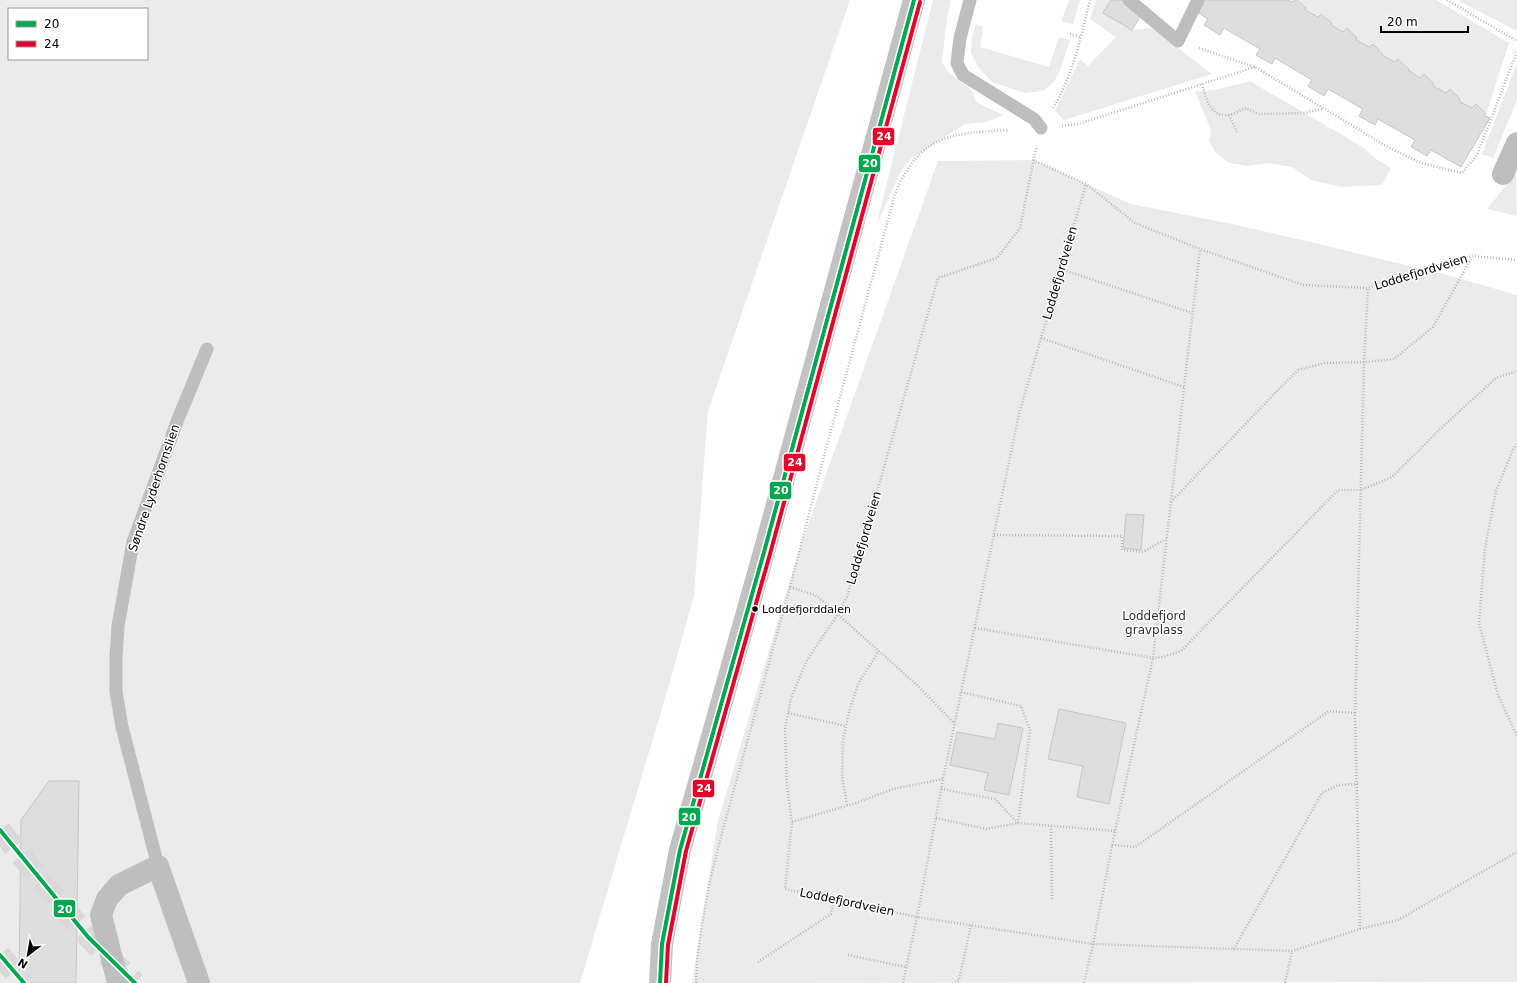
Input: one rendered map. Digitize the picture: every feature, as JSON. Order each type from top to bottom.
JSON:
[{"type":"main road","points":[[660,983],[662,944],[680,850],[762,559],[914,0]]},
{"type":"street","points":[[1503,174],[1517,144]]},
{"type":"street","points":[[118,983],[101,915],[107,898],[119,886],[158,866]]},
{"type":"street","name":"Søndre Lyderhornslien","points":[[158,866],[199,983]]},
{"type":"lane","points":[[970,0],[960,38],[957,63],[963,74],[1034,119],[1041,128]]},
{"type":"lane","points":[[1129,0],[1178,41],[1198,0]]},
{"type":"lane","name":"Søndre Lyderhornslien","points":[[158,866],[122,727],[116,692],[118,626],[133,542],[178,419],[207,349]]},
{"type":"path","name":"Loddefjordveien","points":[[1086,184],[1019,414],[943,779],[917,917],[785,889],[792,822],[787,787],[785,729],[791,698],[807,660],[838,614],[847,597],[938,278],[997,258],[1020,228],[1033,160],[1041,128],[1064,91],[1073,67],[1090,0]]},
{"type":"path","points":[[1447,0],[1517,41]]},
{"type":"path","points":[[1070,34],[1080,37]]},
{"type":"path","points":[[1178,41],[1255,67],[1386,146],[1421,163],[1462,173],[1478,155],[1517,52]]},
{"type":"path","points":[[696,983],[697,961],[702,924],[720,840],[790,587],[889,214],[902,177],[912,163],[929,146],[943,138],[962,133],[1078,124],[1255,67]]},
{"type":"path","points":[[1202,84],[1212,110],[1220,115],[1229,115],[1246,108],[1258,114],[1305,113],[1324,108]]},
{"type":"path","points":[[1229,115],[1237,132]]},
{"type":"path","name":"Loddefjordveien","points":[[1033,160],[1086,184],[1135,223],[1200,249],[1303,285],[1368,288],[1398,277],[1472,256],[1517,260]]},
{"type":"path","points":[[1084,983],[1115,831],[1153,658],[1200,249]]},
{"type":"path","points":[[1171,503],[1298,370],[1325,363],[1364,362],[1394,359],[1433,327],[1472,256]]},
{"type":"path","points":[[1061,269],[1192,313]]},
{"type":"path","points":[[1360,929],[1358,784],[1355,713],[1364,362],[1368,288]]},
{"type":"path","points":[[1041,338],[1184,387]]},
{"type":"path","points":[[975,628],[1153,658],[1163,657],[1180,651],[1338,490],[1361,490],[1392,477],[1439,430],[1496,378],[1517,371]]},
{"type":"path","points":[[1517,444],[1512,450],[1496,491],[1485,548],[1479,623],[1498,695],[1517,736]]},
{"type":"path","points":[[994,535],[1122,536],[1122,550],[1143,552],[1167,538]]},
{"type":"path","points":[[790,587],[815,595],[838,614],[917,685],[955,724]]},
{"type":"path","points":[[847,805],[842,776],[843,740],[850,708],[859,682],[878,650]]},
{"type":"path","points":[[961,692],[1021,706],[1030,730],[1018,823]]},
{"type":"path","points":[[1112,846],[1136,846],[1329,711],[1355,713]]},
{"type":"path","points":[[788,713],[846,726]]},
{"type":"path","points":[[792,822],[893,789],[943,779]]},
{"type":"path","points":[[1234,949],[1322,793],[1338,785],[1358,784]]},
{"type":"path","points":[[941,789],[995,799],[1018,823]]},
{"type":"path","points":[[936,818],[986,829],[1018,823],[1115,831]]},
{"type":"path","points":[[1052,826],[1052,900]]},
{"type":"path","points":[[903,983],[917,917],[1093,944],[1292,951],[1360,929],[1398,920],[1517,852]]},
{"type":"path","points":[[758,962],[831,914],[834,899]]},
{"type":"path","points":[[955,983],[959,980],[971,925]]},
{"type":"path","points":[[1285,983],[1292,951]]},
{"type":"path","points":[[848,955],[906,967]]},
{"type":"green space","points":[[0,0],[850,0],[708,411],[694,595],[667,692],[580,983],[0,983]]},
{"type":"green space","points":[[933,0],[951,0],[947,18],[942,62],[949,73],[972,90],[976,102],[1003,115],[987,122],[965,124],[912,158],[902,169],[876,226]]},
{"type":"green space","points":[[1068,0],[1080,0],[1073,24],[1061,21],[1069,1]]},
{"type":"green space","points":[[1096,0],[1111,0],[1104,13],[1132,30],[1152,28],[1212,74],[1064,120],[1055,111],[1080,59],[1088,66],[1116,37],[1090,19]]},
{"type":"green space","points":[[1297,0],[1436,0],[1509,43],[1486,114],[1476,104],[1472,108],[1459,101],[1460,99],[1450,89],[1446,93],[1433,86],[1434,84],[1424,74],[1420,78],[1408,70],[1409,68],[1399,59],[1395,62],[1382,55],[1383,53],[1373,44],[1369,47],[1356,40],[1357,38],[1347,29],[1343,32],[1331,25],[1331,23],[1321,14],[1318,17],[1305,10],[1306,8]]},
{"type":"green space","points":[[1517,0],[1517,31],[1459,1]]},
{"type":"green space","points":[[976,24],[983,27],[980,47],[1049,67],[1059,37],[1070,40],[1060,70],[1054,82],[1043,91],[1025,93],[992,82],[978,67],[971,53],[972,36]]},
{"type":"green space","points":[[1517,63],[1517,100],[1493,158],[1482,154]]},
{"type":"green space","points":[[1250,81],[1361,146],[1376,159],[1391,168],[1382,185],[1342,187],[1311,180],[1292,167],[1268,163],[1248,166],[1229,163],[1215,152],[1209,141],[1211,130],[1195,92],[1219,89]]},
{"type":"green space","name":"Loddefjord gravplass","points":[[1033,160],[1131,204],[1237,225],[1306,241],[1447,275],[1517,295],[1517,982],[692,983],[718,821],[799,550],[938,161]]},
{"type":"green space","points":[[1516,173],[1517,216],[1487,209]]},
{"type":"building","points":[[1111,0],[1122,0],[1143,12],[1132,30],[1103,13]]},
{"type":"building","points":[[1203,0],[1288,0],[1292,2],[1297,0],[1306,8],[1305,10],[1318,17],[1321,14],[1332,23],[1331,25],[1343,32],[1347,28],[1357,38],[1356,40],[1369,47],[1373,44],[1383,54],[1382,55],[1395,62],[1398,59],[1409,69],[1408,70],[1420,78],[1424,74],[1434,84],[1433,86],[1446,93],[1450,89],[1460,99],[1459,101],[1472,108],[1476,104],[1486,114],[1485,116],[1490,118],[1461,167],[1431,150],[1427,156],[1411,147],[1415,140],[1378,119],[1375,125],[1359,116],[1363,109],[1328,89],[1324,96],[1308,86],[1312,80],[1275,58],[1272,64],[1256,55],[1260,49],[1224,28],[1220,35],[1204,25],[1208,19],[1197,12]]},
{"type":"building","points":[[1126,514],[1144,515],[1141,550],[1123,548]]},
{"type":"building","points":[[1059,709],[1126,723],[1109,804],[1077,797],[1083,766],[1048,759]]},
{"type":"building","points":[[998,723],[1023,728],[1009,795],[984,790],[988,773],[950,765],[957,732],[995,739]]},
{"type":"building","points":[[49,781],[79,781],[76,983],[19,983],[21,820]]},
{"type":"tunnel","points":[[0,830],[88,937],[135,983]]},
{"type":"tunnel","points":[[0,955],[24,983]]},
{"type":"transit line","name":"20","points":[[660,983],[662,944],[680,850],[764,552],[914,0]]},
{"type":"transit line","name":"24","points":[[666,983],[668,945],[686,851],[770,554],[920,2]]},
{"type":"transit line","name":"20","points":[[0,830],[88,937],[135,983]]},
{"type":"transit line","name":"20","points":[[0,955],[24,983]]},
{"type":"place","name":"Loddefjorddalen","points":[[755,609]]}]
